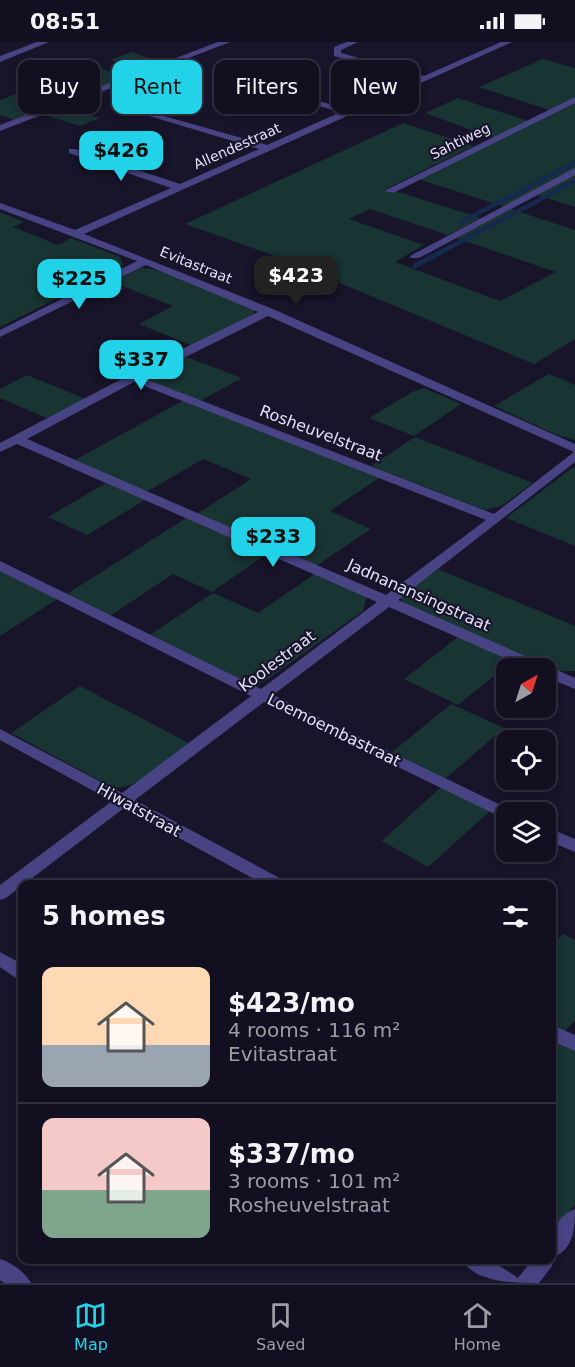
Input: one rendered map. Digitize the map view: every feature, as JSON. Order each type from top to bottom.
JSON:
[{"type":"street","points":[[0,59],[45,42]]},
{"type":"street","points":[[0,128],[226,42]]},
{"type":"street","points":[[354,42],[337,49],[337,54],[424,79]]},
{"type":"street","name":"Allendestraat","points":[[419,81],[508,42]]},
{"type":"street","name":"Sahtiweg","points":[[389,191],[575,100]]},
{"type":"street","points":[[152,114],[267,148]]},
{"type":"street","name":"Allendestraat","points":[[77,233],[345,114]]},
{"type":"street","points":[[72,151],[179,187]]},
{"type":"street","points":[[415,256],[575,171]]},
{"type":"street","name":"Evitastraat","points":[[0,206],[77,233],[269,311],[575,449]]},
{"type":"street","points":[[0,333],[146,261]]},
{"type":"street","points":[[0,448],[133,378],[269,311]]},
{"type":"street","name":"Rosheuvelstraat","points":[[133,378],[496,519]]},
{"type":"street","name":"Jadnanansingstraat","points":[[17,439],[517,658]]},
{"type":"street","name":"Koolestraat","points":[[19,880],[261,694],[496,519],[575,456]]},
{"type":"street","name":"Loemoembastraat","points":[[0,564],[117,625],[496,809]]},
{"type":"street","points":[[556,675],[573,681]]},
{"type":"street","name":"Hiwatstraat","points":[[0,734],[270,880]]},
{"type":"street","points":[[556,837],[575,846]]},
{"type":"street","name":"Koolestraat","points":[[0,894],[18,880]]},
{"type":"street","points":[[0,958],[18,970]]},
{"type":"street","points":[[556,1034],[575,1044]]},
{"type":"street","points":[[556,1244],[575,1218]]},
{"type":"street","points":[[479,1264],[510,1283]]},
{"type":"street","points":[[527,1283],[541,1264]]},
{"type":"street","points":[[0,1268],[20,1283]]},
{"type":"green space","points":[[131,52],[154,60],[112,61],[110,60]]},
{"type":"green space","points":[[543,59],[575,68],[575,98],[549,110],[479,87]]},
{"type":"green space","points":[[100,69],[112,72],[112,83],[100,88]]},
{"type":"green space","points":[[18,93],[18,114],[31,114],[15,120],[0,115],[0,100]]},
{"type":"green space","points":[[458,98],[528,121],[493,138],[425,113]]},
{"type":"green space","points":[[575,102],[575,169],[505,207],[418,179]]},
{"type":"green space","points":[[41,114],[87,114],[100,118],[80,126]]},
{"type":"green space","points":[[403,123],[473,146],[384,190],[391,193],[395,191],[481,218],[448,235],[370,209],[349,219],[424,245],[395,262],[500,301],[556,272],[456,238],[511,209],[575,230],[575,339],[534,364],[275,256],[185,224]]},
{"type":"green space","points":[[575,174],[575,207],[537,195]]},
{"type":"green space","points":[[0,212],[24,222],[13,227],[58,245],[71,238],[120,257],[123,265],[0,327]]},
{"type":"green space","points":[[141,268],[152,269],[198,284],[254,309],[254,314],[193,346],[139,324],[173,306],[112,282]]},
{"type":"green space","points":[[184,356],[242,378],[200,401],[146,379],[149,374]]},
{"type":"green space","points":[[549,374],[575,385],[575,440],[555,434],[494,406]]},
{"type":"green space","points":[[27,375],[86,399],[49,419],[0,398],[0,389]]},
{"type":"green space","points":[[424,388],[461,404],[414,436],[369,418],[412,392]]},
{"type":"green space","points":[[184,400],[379,478],[330,511],[371,529],[316,566],[197,514],[251,479],[203,459],[146,492],[75,460]]},
{"type":"green space","points":[[415,437],[533,483],[501,506],[485,510],[371,466]]},
{"type":"green space","points":[[575,467],[575,546],[506,518],[572,468]]},
{"type":"green space","points":[[106,483],[145,500],[87,535],[48,517]]},
{"type":"green space","points":[[186,518],[268,553],[212,592],[173,574],[110,616],[67,594]]},
{"type":"green space","points":[[438,569],[575,626],[575,671],[556,671],[556,658],[526,658],[403,604],[400,596]]},
{"type":"green space","points":[[0,570],[59,598],[0,636]]},
{"type":"green space","points":[[316,573],[367,596],[363,611],[260,683],[245,681],[150,635],[213,593],[258,613]]},
{"type":"green space","points":[[458,637],[505,658],[496,658],[496,674],[458,705],[404,679]]},
{"type":"green space","points":[[80,686],[189,743],[144,778],[124,787],[114,788],[11,733]]},
{"type":"green space","points":[[451,704],[504,728],[496,730],[496,735],[445,779],[391,753]]},
{"type":"green space","points":[[441,787],[490,811],[428,867],[382,841]]},
{"type":"green space","points":[[563,934],[575,940],[575,1020],[565,1031],[556,1026],[556,941]]},
{"type":"green space","points":[[556,1038],[575,1049],[575,1205],[556,1227]]},
{"type":"waterway","points":[[461,222],[575,163]]},
{"type":"waterway","points":[[441,252],[575,181]]},
{"type":"waterway","points":[[415,266],[443,251]]}]
